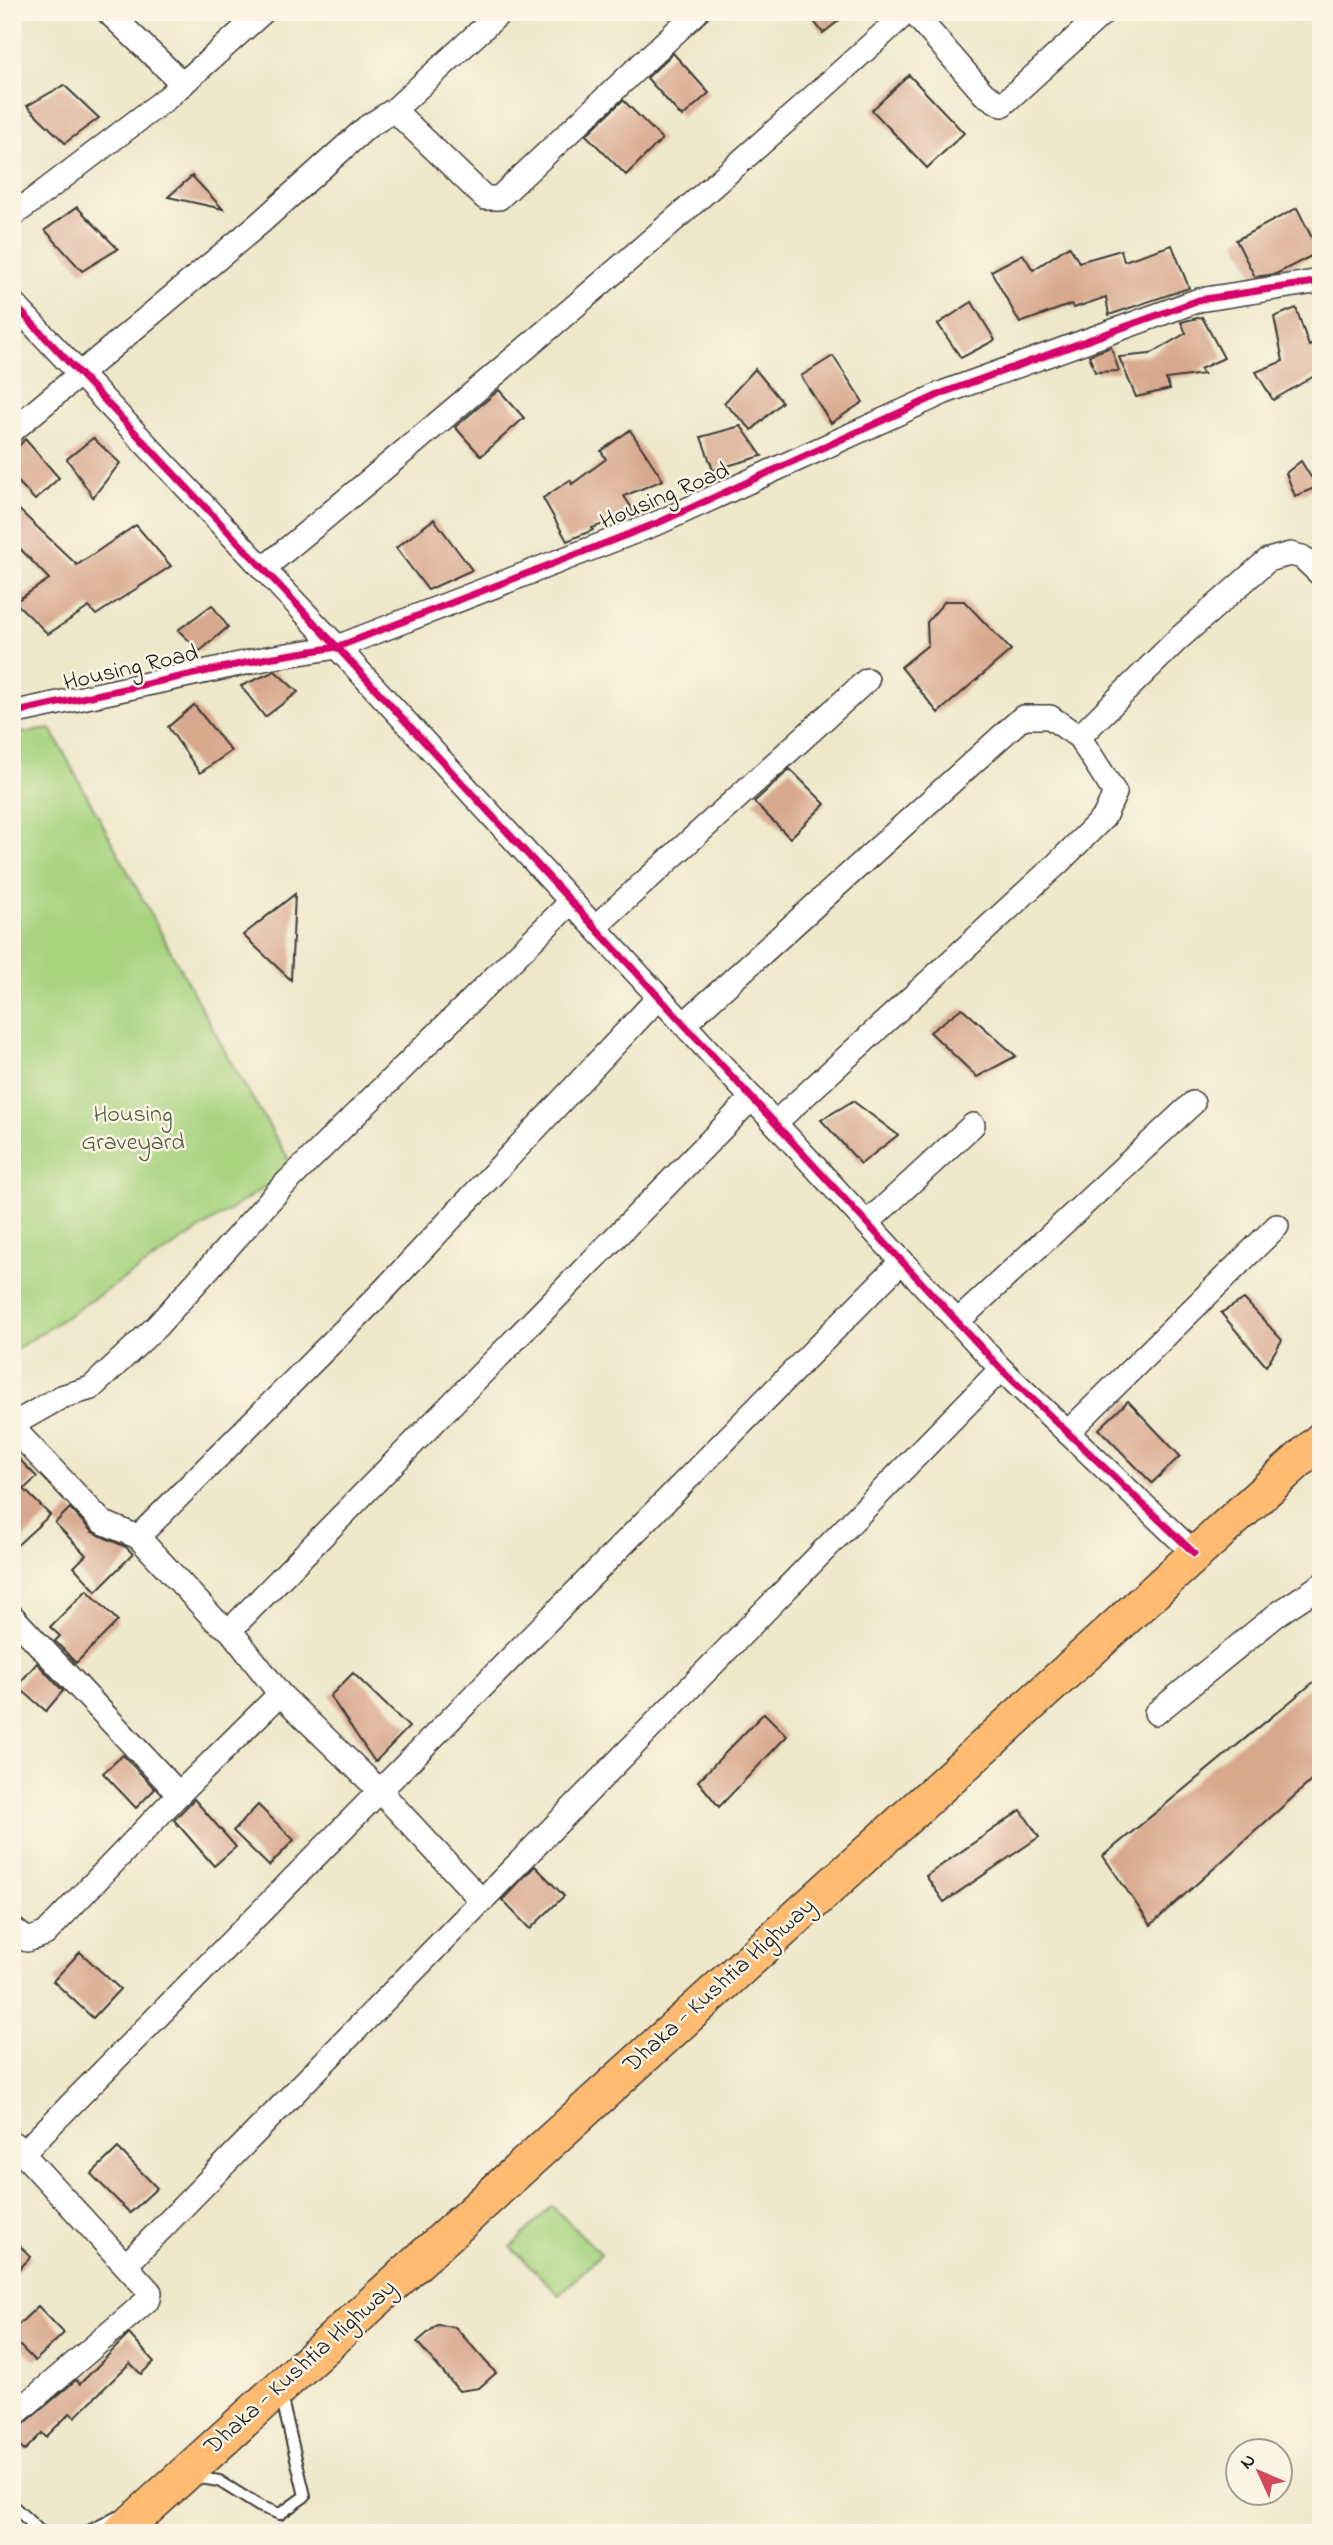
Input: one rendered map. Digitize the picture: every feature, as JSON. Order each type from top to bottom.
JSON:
[{"type":"main road","name":"Dhaka - Kushtia Highway","points":[[120,2533],[1321,1440]]},
{"type":"street","points":[[108,12],[183,84]]},
{"type":"street","points":[[12,216],[183,84],[263,12]]},
{"type":"street","points":[[12,431],[260,223],[367,127],[394,110],[501,12]]},
{"type":"street","points":[[394,110],[485,198],[499,198],[697,12]]},
{"type":"street","points":[[263,569],[399,458],[720,183],[907,12]]},
{"type":"street","points":[[913,12],[984,94],[1002,105],[1104,12]]},
{"type":"street","name":"Housing Road","points":[[12,713],[268,658],[337,647],[660,522],[945,392],[1199,300],[1321,281]]},
{"type":"street","points":[[12,302],[337,647],[1001,1369],[1194,1553]]},
{"type":"street","points":[[1079,737],[1177,640],[1268,560],[1290,554],[1303,557],[1321,575]]},
{"type":"street","points":[[595,927],[867,680]]},
{"type":"street","points":[[684,1024],[1023,717],[1050,717],[1079,737],[1115,793],[1104,817],[1058,863],[775,1123]]},
{"type":"street","points":[[482,1901],[379,1790],[280,1694],[230,1630],[215,1620],[138,1537],[102,1522],[12,1426],[61,1397],[91,1388],[157,1326],[280,1189],[571,902]]},
{"type":"street","points":[[138,1537],[383,1291],[659,997]]},
{"type":"street","points":[[230,1630],[752,1098]]},
{"type":"street","points":[[957,1321],[1193,1102]]},
{"type":"street","points":[[867,1223],[973,1125]]},
{"type":"street","points":[[1068,1432],[1277,1226]]},
{"type":"street","points":[[12,2417],[149,2299],[147,2285],[18,2148],[379,1790],[902,1261]]},
{"type":"street","points":[[127,2264],[1001,1369]]},
{"type":"street","points":[[1156,1713],[1279,1613],[1321,1585]]},
{"type":"street","points":[[12,1616],[179,1794]]},
{"type":"street","points":[[12,1928],[27,1940],[45,1934],[179,1794],[280,1694]]},
{"type":"lane","points":[[85,2533],[184,2475],[219,2481],[259,2506],[281,2514],[305,2496],[279,2388]]},
{"type":"lane","points":[[12,2505],[43,2533]]},
{"type":"green space","name":"Housing Graveyard","points":[[51,729],[229,1059],[294,1168],[12,1352],[12,734]]},
{"type":"green space","points":[[552,2206],[601,2254],[559,2295],[511,2247]]},
{"type":"building","points":[[807,12],[850,12],[823,33]]},
{"type":"building","points":[[673,53],[709,93],[682,117],[647,78]]},
{"type":"building","points":[[909,75],[964,133],[927,168],[872,110]]},
{"type":"building","points":[[64,85],[99,118],[65,143],[27,106]]},
{"type":"building","points":[[623,100],[662,139],[626,175],[586,135]]},
{"type":"building","points":[[192,176],[223,209],[168,197]]},
{"type":"building","points":[[77,207],[118,249],[82,271],[45,230]]},
{"type":"building","points":[[1297,208],[1319,252],[1276,274],[1255,277],[1236,240]]},
{"type":"building","points":[[1172,245],[1189,288],[1109,315],[1106,297],[1074,308],[1072,304],[1020,323],[991,271],[1023,254],[1033,270],[1069,246],[1079,262],[1121,250],[1124,261]]},
{"type":"building","points":[[972,302],[995,340],[961,358],[938,324]]},
{"type":"building","points":[[1296,308],[1309,346],[1321,340],[1321,372],[1273,400],[1256,372],[1283,361],[1274,317]]},
{"type":"building","points":[[1202,317],[1224,358],[1200,369],[1204,374],[1166,379],[1170,389],[1136,397],[1119,357],[1150,354],[1186,333],[1181,322]]},
{"type":"building","points":[[1111,347],[1119,371],[1095,372],[1089,355]]},
{"type":"building","points":[[833,356],[863,402],[831,423],[801,376]]},
{"type":"building","points":[[755,369],[782,402],[752,430],[724,403]]},
{"type":"building","points":[[499,390],[524,418],[481,456],[455,427]]},
{"type":"building","points":[[741,426],[762,456],[713,470],[701,437]]},
{"type":"building","points":[[630,430],[663,480],[624,496],[635,513],[592,528],[593,530],[567,541],[543,498],[570,480],[572,484],[606,459],[601,451]]},
{"type":"building","points":[[93,438],[120,463],[93,497],[67,459]]},
{"type":"building","points":[[25,439],[59,478],[35,500],[12,475],[12,454]]},
{"type":"building","points":[[1301,461],[1317,487],[1295,496],[1286,473]]},
{"type":"building","points":[[12,503],[77,565],[136,525],[171,566],[96,615],[89,607],[48,634],[15,602],[49,579],[12,540]]},
{"type":"building","points":[[434,519],[472,570],[428,590],[396,548]]},
{"type":"building","points":[[945,601],[964,601],[1011,650],[938,713],[901,667],[928,645],[927,622]]},
{"type":"building","points":[[212,605],[228,627],[200,651],[178,630]]},
{"type":"building","points":[[275,671],[298,692],[265,717],[241,686]]},
{"type":"building","points":[[194,705],[231,751],[200,773],[168,727]]},
{"type":"building","points":[[790,769],[825,804],[790,838],[754,802]]},
{"type":"building","points":[[295,894],[291,980],[243,935]]},
{"type":"building","points":[[962,1008],[1016,1056],[977,1077],[930,1032]]},
{"type":"building","points":[[853,1101],[898,1135],[861,1164],[821,1120]]},
{"type":"building","points":[[1244,1299],[1282,1340],[1266,1366],[1221,1313]]},
{"type":"building","points":[[1128,1401],[1180,1456],[1152,1483],[1099,1429]]},
{"type":"building","points":[[12,1452],[37,1477],[24,1489],[50,1515],[12,1550]]},
{"type":"building","points":[[70,1508],[92,1532],[126,1547],[133,1554],[96,1591],[74,1567],[86,1555],[55,1523]]},
{"type":"building","points":[[87,1590],[118,1621],[76,1663],[55,1641],[60,1636],[50,1627]]},
{"type":"building","points":[[37,1663],[63,1691],[46,1711],[17,1686]]},
{"type":"building","points":[[353,1673],[409,1727],[375,1762],[330,1696]]},
{"type":"building","points":[[1321,1676],[1321,1772],[1151,1925],[1103,1856]]},
{"type":"building","points":[[764,1713],[787,1736],[719,1807],[698,1781]]},
{"type":"building","points":[[123,1755],[155,1789],[136,1808],[103,1773]]},
{"type":"building","points":[[194,1799],[236,1847],[214,1866],[174,1820]]},
{"type":"building","points":[[258,1805],[294,1840],[269,1866],[233,1831]]},
{"type":"building","points":[[1021,1810],[1039,1837],[944,1902],[926,1876]]},
{"type":"building","points":[[535,1866],[564,1896],[530,1929],[502,1900]]},
{"type":"building","points":[[80,1952],[120,1989],[93,2018],[53,1981]]},
{"type":"building","points":[[118,2148],[157,2188],[130,2213],[91,2174]]},
{"type":"building","points":[[12,2238],[31,2257],[12,2276]]},
{"type":"building","points":[[38,2306],[64,2333],[35,2361],[12,2338],[12,2331]]},
{"type":"building","points":[[437,2325],[455,2327],[496,2373],[479,2388],[459,2391],[417,2342]]},
{"type":"building","points":[[129,2334],[154,2362],[141,2374],[130,2363],[75,2417],[70,2413],[46,2437],[42,2433],[24,2451],[21,2447],[12,2455],[12,2434],[76,2380],[80,2384]]},
{"type":"cycle path","points":[[12,713],[268,658],[337,647],[660,522],[945,392],[1199,300],[1321,281]]},
{"type":"cycle path","points":[[12,302],[337,647],[1001,1369],[1194,1553]]}]
